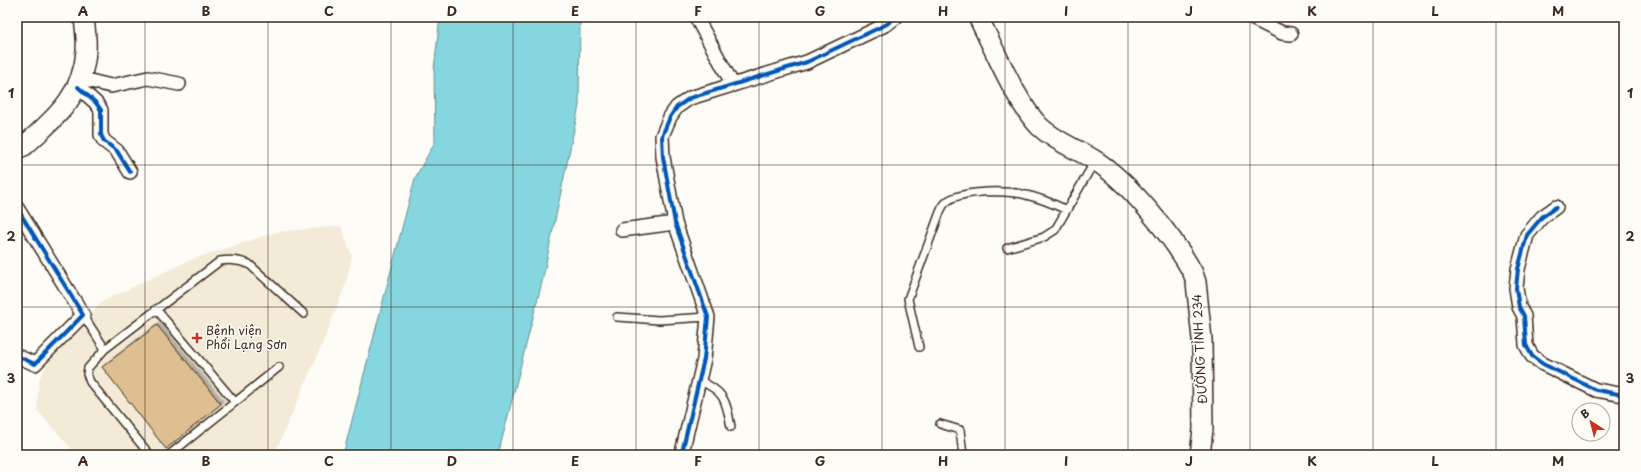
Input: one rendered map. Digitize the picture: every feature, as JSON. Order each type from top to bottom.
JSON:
[{"type":"main road","points":[[17,149],[24,146],[66,107],[80,83],[86,50],[84,17]]},
{"type":"main road","name":"ĐƯỜNG TỈNH 234","points":[[978,17],[1013,86],[1033,118],[1054,138],[1095,160],[1108,170],[1146,208],[1161,226],[1193,273],[1196,282],[1202,339],[1203,429],[1200,455]]},
{"type":"street","points":[[696,17],[733,85]]},
{"type":"street","points":[[682,453],[704,359],[708,317],[675,223],[663,157],[662,136],[670,117],[677,107],[690,98],[806,62],[887,24],[896,17]]},
{"type":"street","points":[[1250,17],[1282,33],[1291,34]]},
{"type":"street","points":[[80,83],[111,86],[148,78],[179,84]]},
{"type":"street","points":[[80,83],[101,110],[101,135],[104,141],[117,151],[130,172]]},
{"type":"street","points":[[1556,207],[1542,217],[1526,235],[1518,269],[1516,297],[1524,316],[1526,345],[1532,356],[1543,364],[1596,390],[1624,395]]},
{"type":"street","points":[[17,356],[35,364],[83,315],[18,213]]},
{"type":"street","points":[[622,230],[675,223]]},
{"type":"lane","points":[[1007,248],[1030,242],[1055,230],[1095,160]]},
{"type":"lane","points":[[919,347],[908,299],[944,204],[958,197],[996,192],[1024,194],[1067,210]]},
{"type":"lane","points":[[150,455],[90,382],[87,374],[88,368],[105,350],[156,309],[220,261],[240,260],[249,264],[304,314]]},
{"type":"lane","points":[[156,309],[235,402]]},
{"type":"lane","points":[[83,315],[105,350]]},
{"type":"lane","points":[[617,317],[659,320],[708,317]]},
{"type":"lane","points":[[169,455],[279,367]]},
{"type":"lane","points":[[698,380],[713,387],[723,397],[731,427]]},
{"type":"lane","points":[[940,424],[960,430],[963,455]]},
{"type":"shaded area","name":"Bệnh viện Phổi Lạng Sơn","points":[[341,226],[352,256],[345,286],[322,345],[274,455],[77,455],[37,410],[39,379],[51,358],[77,332],[101,302],[190,260],[276,232]]},
{"type":"water","points":[[440,17],[580,17],[579,106],[542,282],[498,455],[343,455],[415,178],[435,142],[434,69]]},
{"type":"building","points":[[157,325],[221,404],[166,449],[102,367]]},
{"type":"cycle path","points":[[683,448],[704,359],[708,317],[675,223],[663,157],[662,136],[670,117],[677,107],[690,98],[807,62],[887,24],[896,17]]},
{"type":"cycle path","points":[[78,87],[96,103],[101,110],[101,135],[104,141],[117,151],[130,172]]},
{"type":"cycle path","points":[[1556,207],[1542,217],[1527,235],[1518,269],[1516,288],[1519,307],[1524,316],[1526,345],[1532,356],[1543,364],[1596,390],[1624,395]]},
{"type":"cycle path","points":[[17,208],[83,315],[35,364],[17,356]]},
{"type":"place","name":"Bệnh viện Phổi Lạng Sơn","points":[[197,338]]}]
